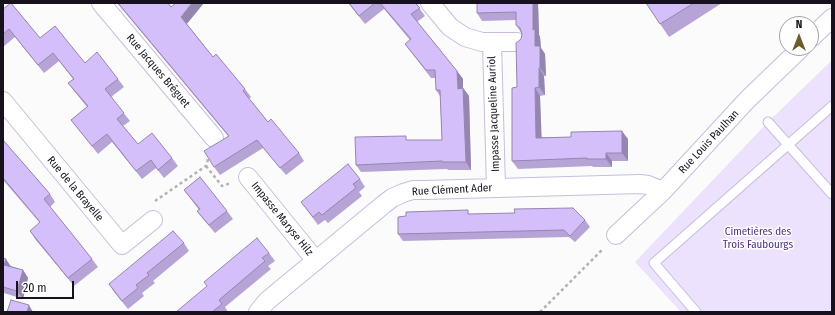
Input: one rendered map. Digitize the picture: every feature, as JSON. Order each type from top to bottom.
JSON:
[{"type":"street","name":"Rue Jacques Bréguet","points":[[101,3],[214,138]]},
{"type":"street","points":[[430,3],[450,27],[457,32],[474,41],[492,43]]},
{"type":"street","points":[[819,30],[832,18]]},
{"type":"street","name":"Impasse Jacqueline Auriol","points":[[496,188],[492,43],[517,42]]},
{"type":"street","name":"Rue Louis Paulhan","points":[[616,235],[663,191],[747,100],[793,56]]},
{"type":"street","name":"Rue de la Brayelle","points":[[3,101],[122,246],[153,220]]},
{"type":"street","name":"Impasse Maryse Hilz","points":[[248,177],[316,261]]},
{"type":"street","name":"Rue Clément Ader","points":[[258,312],[267,301],[392,198],[413,190],[640,184],[648,185],[663,191]]},
{"type":"lane","points":[[696,312],[654,263],[832,106]]},
{"type":"lane","points":[[768,122],[832,194]]},
{"type":"path","points":[[153,220],[153,202],[206,166],[214,138]]},
{"type":"path","points":[[206,166],[222,186],[248,177]]},
{"type":"path","points":[[540,312],[616,235]]},
{"type":"green space","name":"Cimetières des Trois Faubourgs","points":[[832,60],[832,312],[681,312],[635,262],[768,122]]},
{"type":"building","points":[[11,3],[40,38],[55,26],[85,63],[97,52],[118,79],[105,89],[124,113],[117,119],[138,144],[152,133],[172,158],[158,170],[151,160],[136,171],[107,134],[92,146],[71,120],[88,106],[68,83],[74,79],[53,53],[38,65],[9,29],[3,34],[3,9]]},
{"type":"building","points":[[118,3],[168,3],[171,7],[176,3],[192,3],[181,17],[213,57],[216,54],[245,89],[243,91],[268,122],[271,119],[299,153],[280,168],[257,140],[214,167],[204,151],[229,136]]},
{"type":"building","points":[[349,3],[375,3],[359,16]]},
{"type":"building","points":[[380,3],[415,3],[420,8],[411,14],[457,71],[458,89],[463,88],[466,162],[442,161],[356,165],[355,137],[406,136],[406,140],[442,140],[440,90],[436,90],[435,70],[426,70],[405,44],[411,39]]},
{"type":"building","points":[[477,3],[533,3],[533,30],[535,29],[535,46],[540,46],[539,87],[535,88],[536,138],[571,137],[571,132],[622,131],[622,153],[606,153],[606,159],[587,158],[512,161],[512,88],[517,87],[516,43],[521,39],[522,34],[520,28],[516,25],[516,12],[477,13]]},
{"type":"building","points":[[646,3],[694,3],[660,24]]},
{"type":"building","points":[[3,140],[50,194],[44,199],[92,259],[68,278],[30,231],[40,222],[3,178]]},
{"type":"building","points":[[348,164],[360,179],[353,184],[356,188],[322,215],[319,212],[313,217],[301,202]]},
{"type":"building","points":[[200,177],[227,211],[209,225],[197,211],[200,209],[184,190]]},
{"type":"building","points":[[573,208],[585,220],[570,236],[564,230],[398,234],[398,217],[406,216],[406,212],[468,210],[468,214],[515,213],[514,209]]},
{"type":"building","points":[[173,231],[184,243],[147,273],[149,275],[136,285],[138,288],[122,301],[109,284]]},
{"type":"building","points":[[257,238],[269,253],[262,258],[265,261],[219,300],[222,304],[212,312],[176,312],[207,286],[204,282]]},
{"type":"building","points":[[3,258],[6,259],[4,265],[23,270],[17,291],[3,287]]},
{"type":"building","points":[[11,300],[29,305],[27,312],[7,312]]}]
